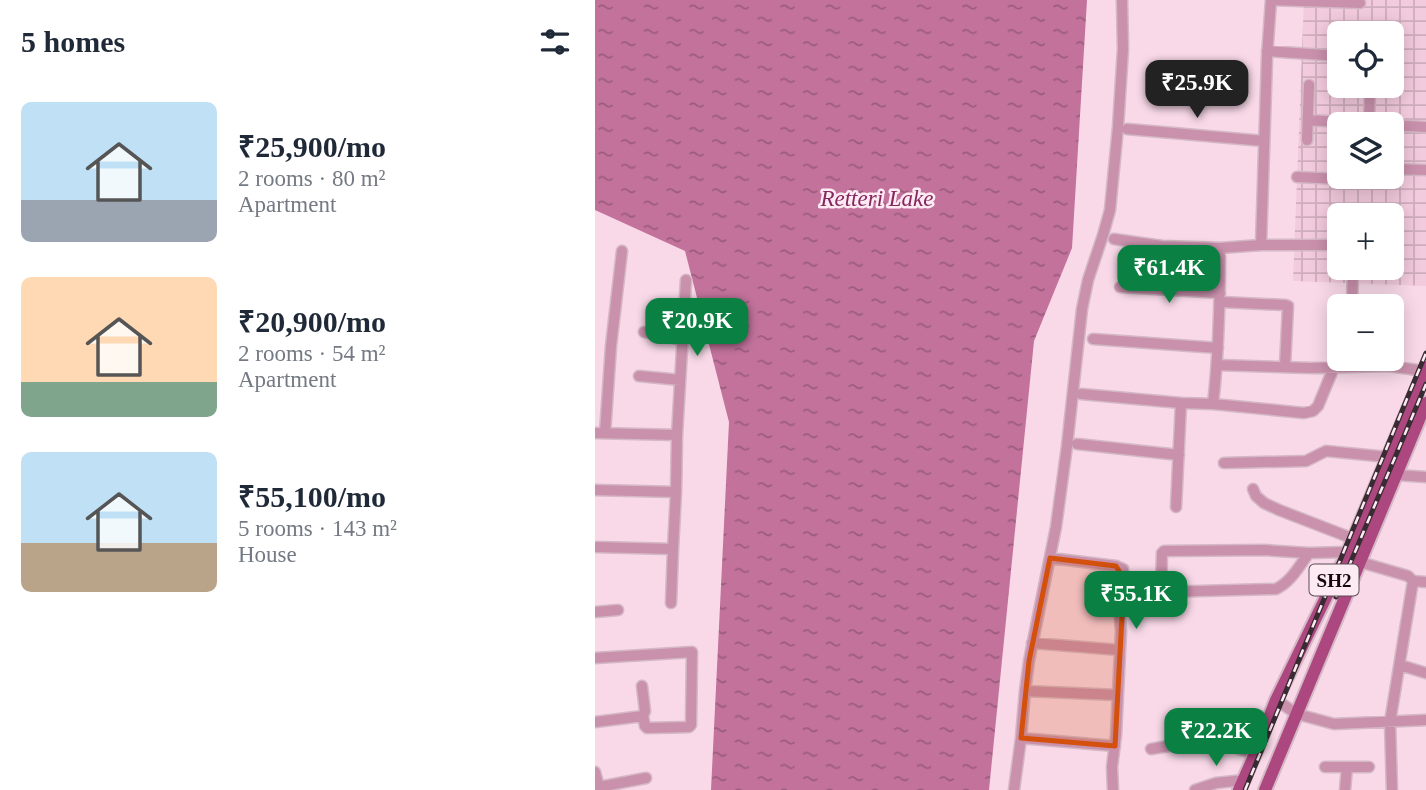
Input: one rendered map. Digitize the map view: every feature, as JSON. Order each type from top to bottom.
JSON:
[{"type":"main road","name":"SH2","points":[[1241,785],[1276,700],[1348,552],[1425,369]]},
{"type":"main road","name":"SH2","points":[[1265,790],[1426,403]]},
{"type":"street","points":[[1014,790],[1025,691],[1056,527],[1082,309],[1088,280],[1110,210],[1122,49],[1122,0]]},
{"type":"street","points":[[1261,245],[1271,0],[1360,4]]},
{"type":"street","points":[[1268,51],[1327,55]]},
{"type":"street","points":[[1307,140],[1309,85]]},
{"type":"street","points":[[1308,120],[1327,121]]},
{"type":"street","points":[[1404,126],[1426,127]]},
{"type":"street","points":[[1128,129],[1264,141]]},
{"type":"street","points":[[1404,169],[1426,170]]},
{"type":"street","points":[[1297,177],[1327,178]]},
{"type":"street","points":[[1114,239],[1163,246],[1220,248],[1327,245]]},
{"type":"street","points":[[1213,404],[1221,297],[1220,248]]},
{"type":"street","points":[[622,251],[600,433],[677,435]]},
{"type":"street","points":[[671,603],[686,280]]},
{"type":"street","points":[[1121,287],[1288,306],[1285,366]]},
{"type":"street","points":[[644,332],[683,341]]},
{"type":"street","points":[[1093,340],[1218,348]]},
{"type":"street","points":[[1217,365],[1327,368]]},
{"type":"street","points":[[1404,367],[1425,369]]},
{"type":"street","points":[[1081,394],[1304,413],[1313,411],[1318,406],[1332,371]]},
{"type":"street","points":[[639,376],[680,380]]},
{"type":"street","points":[[1176,507],[1181,403]]},
{"type":"street","points":[[1077,444],[1179,455]]},
{"type":"street","points":[[1224,463],[1306,461],[1326,451],[1388,457]]},
{"type":"street","points":[[1396,475],[1426,477]]},
{"type":"street","points":[[1253,489],[1264,503],[1354,538]]},
{"type":"street","points":[[595,490],[677,492]]},
{"type":"street","points":[[595,547],[673,549]]},
{"type":"street","points":[[1309,553],[1284,585],[1276,589],[1161,590],[1164,551],[1348,552]]},
{"type":"street","points":[[1050,558],[1123,569],[1119,607],[1121,631],[1112,766],[1113,790]]},
{"type":"street","points":[[1360,562],[1426,582]]},
{"type":"street","points":[[1392,790],[1390,722],[1413,580]]},
{"type":"street","points":[[595,612],[618,610]]},
{"type":"street","points":[[1033,643],[1120,650]]},
{"type":"street","points":[[595,658],[692,652],[691,725],[647,728],[643,716],[645,711],[642,686]]},
{"type":"street","points":[[1400,666],[1426,673]]},
{"type":"street","points":[[1025,691],[1118,695]]},
{"type":"street","points":[[1276,700],[1297,714],[1334,724],[1426,719]]},
{"type":"street","points":[[595,722],[643,716]]},
{"type":"street","points":[[1021,738],[1115,746]]},
{"type":"street","points":[[1151,749],[1219,739],[1230,746],[1255,754]]},
{"type":"street","points":[[1345,790],[1347,766]]},
{"type":"street","points":[[1325,767],[1369,767]]},
{"type":"street","points":[[595,772],[597,788],[646,778]]},
{"type":"street","points":[[1195,790],[1216,783],[1241,785]]},
{"type":"highlighted area","points":[[1050,558],[1116,566],[1124,579],[1115,746],[1021,738],[1029,661]]},
{"type":"shaded area","points":[[1304,0],[1426,0],[1426,286],[1293,281]]},
{"type":"water","name":"Retteri Lake","points":[[595,0],[1087,0],[1072,248],[1034,341],[989,790],[711,790],[729,422],[685,251],[595,210]]},
{"type":"railway","points":[[1245,790],[1426,353]]},
{"type":"railway","points":[[1336,597],[1426,384]]}]
